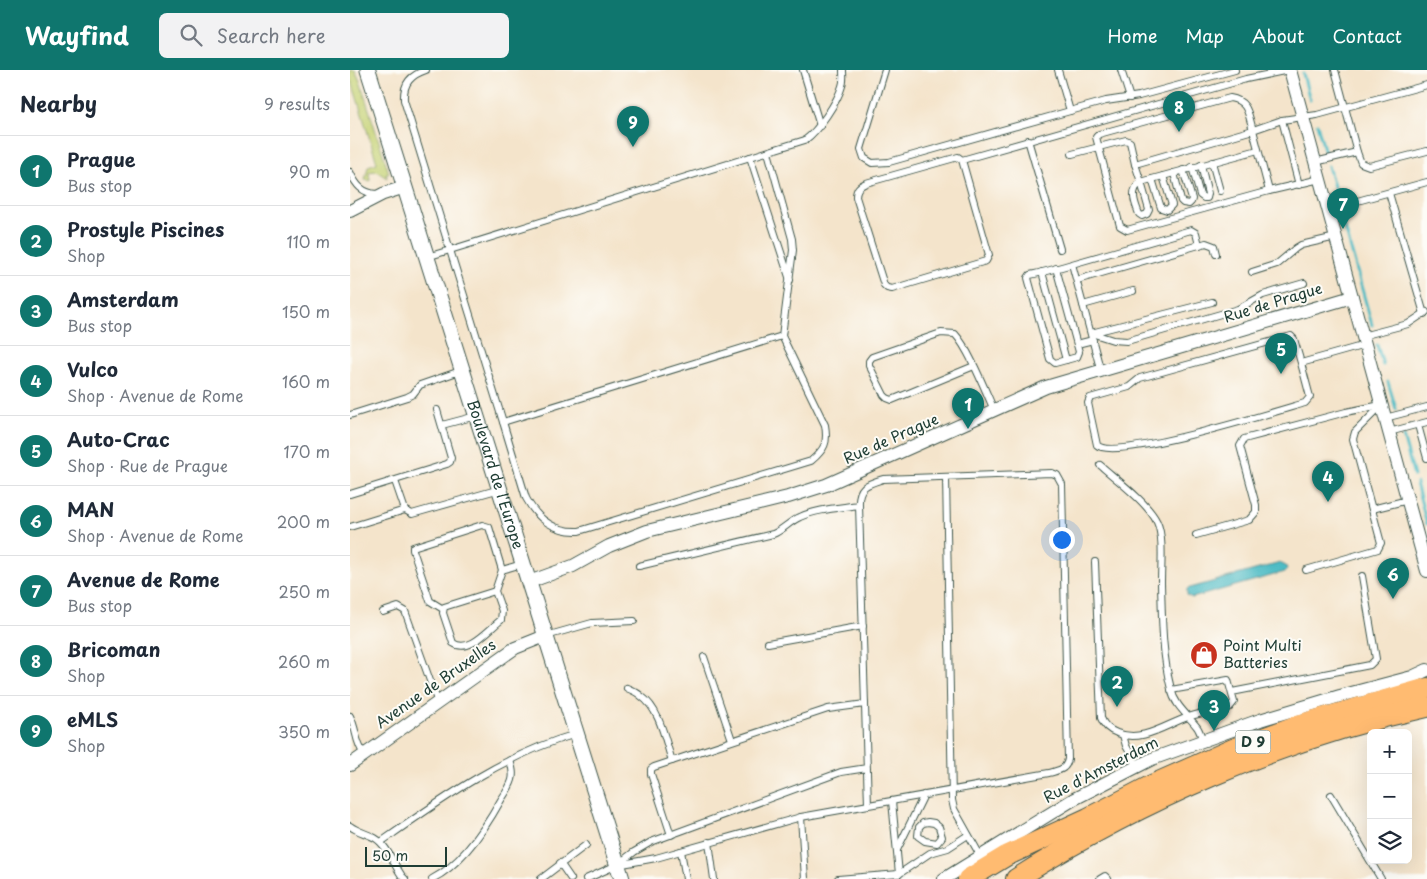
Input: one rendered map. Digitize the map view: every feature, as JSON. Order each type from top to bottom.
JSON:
[{"type":"highway","name":"D 9","points":[[985,879],[1088,818],[1154,784],[1233,749],[1301,724],[1427,688]]},
{"type":"highway","name":"D 9","points":[[1016,879],[1048,858],[1112,824],[1164,798],[1246,762],[1392,714],[1427,707]]},
{"type":"highway","points":[[968,879],[1006,856],[1088,818]]},
{"type":"highway","points":[[1033,879],[1112,824]]},
{"type":"street","name":"Boulevard de l'Europe","points":[[368,70],[619,872]]},
{"type":"street","points":[[1289,70],[1427,571]]},
{"type":"street","points":[[350,211],[383,194],[405,187]]},
{"type":"street","name":"Rue de Prague","points":[[529,582],[573,566],[609,546],[647,531],[788,497],[826,485],[1046,387],[1352,297]]},
{"type":"street","name":"Avenue de Bruxelles","points":[[350,765],[515,648],[545,636]]},
{"type":"street","name":"Rue d'Amsterdam","points":[[944,879],[1074,799],[1152,759],[1260,720],[1412,677],[1427,670]]},
{"type":"lane","points":[[426,70],[413,75],[409,79],[404,93],[404,100],[526,498],[530,506],[548,524],[568,531],[579,531],[811,461],[820,454],[826,445],[826,425],[782,336],[793,261],[792,239],[768,152]]},
{"type":"lane","points":[[803,70],[820,126]]},
{"type":"lane","points":[[427,257],[806,140],[820,126],[841,91],[843,73],[850,70]]},
{"type":"lane","points":[[885,70],[861,149],[864,158],[872,163],[889,162],[1106,101],[1130,98],[1235,70]]},
{"type":"lane","points":[[1058,70],[1070,111]]},
{"type":"lane","points":[[1121,70],[1130,98]]},
{"type":"lane","points":[[962,160],[989,255],[988,259],[892,289],[887,288],[884,285],[859,206],[856,191],[860,186],[958,157],[962,160],[1246,79],[1289,70]]},
{"type":"lane","points":[[1335,70],[1361,163],[1369,166],[1427,151]]},
{"type":"lane","points":[[1136,164],[1282,120],[1345,108],[1427,85]]},
{"type":"lane","points":[[1269,191],[1247,108],[1243,102],[1230,98],[1099,134],[1096,137],[1120,226],[1127,230],[1320,179]]},
{"type":"lane","points":[[1282,120],[1299,185]]},
{"type":"lane","points":[[1028,140],[1060,249]]},
{"type":"lane","points":[[1072,154],[1128,140],[1136,164],[1140,182],[1149,210],[1147,214],[1142,216],[1139,214],[1134,194],[1134,189],[1140,182],[1258,150]]},
{"type":"lane","points":[[1315,162],[1357,152]]},
{"type":"lane","points":[[750,158],[790,281]]},
{"type":"lane","points":[[1212,162],[1220,191]]},
{"type":"lane","points":[[1192,167],[1200,196],[1207,198],[1208,194],[1201,165]]},
{"type":"lane","points":[[1174,173],[1181,201],[1189,204],[1192,199],[1184,170]]},
{"type":"lane","points":[[350,172],[360,189],[370,193],[383,194]]},
{"type":"lane","points":[[1152,178],[1160,208],[1167,210],[1172,205],[1163,176]]},
{"type":"lane","points":[[1328,209],[1427,182]]},
{"type":"lane","points":[[1301,363],[1408,324],[1425,313],[1389,193]]},
{"type":"lane","points":[[1056,268],[1079,356],[1055,363],[1050,359],[1028,281],[1030,275],[1191,230],[1196,234],[1199,245]]},
{"type":"lane","points":[[1252,272],[1277,264],[1302,245],[1336,237]]},
{"type":"lane","points":[[1077,280],[1199,245],[1210,243],[1214,246],[1216,254]]},
{"type":"lane","points":[[1072,264],[1101,372]]},
{"type":"lane","points":[[1042,272],[1066,360]]},
{"type":"lane","points":[[1092,337],[1126,341],[1238,309],[1263,295],[1304,283]]},
{"type":"lane","points":[[1083,305],[1133,291]]},
{"type":"lane","points":[[1077,344],[1092,337],[1212,302]]},
{"type":"lane","points":[[974,366],[892,400],[884,395],[869,365],[869,361],[872,358],[942,333],[949,332],[955,334],[960,339],[974,366],[994,410]]},
{"type":"lane","points":[[503,422],[782,336]]},
{"type":"lane","points":[[1290,336],[1294,338],[1301,363],[1310,398],[1305,403],[1165,442],[1130,447],[1103,448],[1098,445],[1088,403],[1090,398],[1129,387],[1140,378],[1290,336]]},
{"type":"lane","points":[[350,415],[406,397],[413,394],[420,385],[463,370]]},
{"type":"lane","points":[[1306,570],[1378,548],[1381,543],[1353,438],[1355,432],[1381,405]]},
{"type":"lane","points":[[1196,535],[1249,520],[1256,512],[1256,505],[1240,446],[1244,438],[1381,405]]},
{"type":"lane","points":[[1385,418],[1427,407]]},
{"type":"lane","points":[[350,494],[450,462],[451,458],[437,410]]},
{"type":"lane","points":[[442,425],[477,416]]},
{"type":"lane","points":[[1389,432],[1427,422]]},
{"type":"lane","points":[[1418,425],[1427,458]]},
{"type":"lane","points":[[1100,465],[1149,509],[1158,523],[1166,663],[1171,690],[1175,700],[1197,727],[1203,740]]},
{"type":"lane","points":[[586,879],[619,872],[647,861],[709,842],[801,817],[924,795],[1063,769],[1067,764],[1067,749],[1062,484],[1057,475],[1052,473],[883,479],[863,488],[860,492],[868,805]]},
{"type":"lane","points":[[946,477],[951,790],[954,809],[981,857]]},
{"type":"lane","points":[[395,481],[405,510],[408,513],[417,514],[500,489]]},
{"type":"lane","points":[[1372,509],[1408,500]]},
{"type":"lane","points":[[639,566],[773,534],[779,532],[794,520],[810,513],[859,505]]},
{"type":"lane","points":[[350,527],[405,510]]},
{"type":"lane","points":[[486,525],[489,527],[502,570],[495,591],[502,611],[500,620],[466,646],[461,647],[453,643],[443,609],[430,601],[413,547],[486,525]]},
{"type":"lane","points":[[1095,562],[1100,718],[1103,724],[1110,730],[1123,735],[1138,736],[1155,732],[1187,717],[1230,707],[1234,702],[1228,680],[1171,690]]},
{"type":"lane","points":[[502,570],[523,564]]},
{"type":"lane","points":[[1232,692],[1373,663],[1376,659],[1362,576]]},
{"type":"lane","points":[[443,609],[444,607],[495,591]]},
{"type":"lane","points":[[383,612],[398,607],[405,611],[438,703]]},
{"type":"lane","points":[[545,636],[592,623],[634,621]]},
{"type":"lane","points":[[768,643],[863,626]]},
{"type":"lane","points":[[704,657],[732,740]]},
{"type":"lane","points":[[627,688],[642,696],[651,706],[672,761]]},
{"type":"lane","points":[[671,835],[650,774],[654,766],[828,709],[865,704]]},
{"type":"lane","points":[[350,716],[357,743],[364,754]]},
{"type":"lane","points":[[381,842],[485,772],[559,739],[576,734]]},
{"type":"lane","points":[[1123,735],[1126,746],[1138,766]]},
{"type":"lane","points":[[432,879],[476,842],[512,781],[513,773],[510,760]]},
{"type":"lane","points":[[619,872],[634,852],[651,842],[841,772],[867,768]]},
{"type":"lane","points":[[1331,794],[1382,879]]},
{"type":"lane","points":[[897,851],[924,795]]},
{"type":"lane","points":[[892,800],[899,874]]},
{"type":"lane","points":[[801,817],[805,879]]},
{"type":"lane","points":[[350,826],[358,832],[374,837],[381,842],[405,879]]},
{"type":"lane","points":[[890,879],[935,851],[948,848],[968,835]]},
{"type":"lane","points":[[709,842],[714,879]]},
{"type":"lane","points":[[932,843],[935,851]]},
{"type":"lane","points":[[541,879],[586,845]]},
{"type":"lane","points":[[681,851],[686,879]]},
{"type":"lane","points":[[560,863],[572,879]]},
{"type":"lane","points":[[838,879],[899,874]]},
{"type":"lane","points":[[1100,879],[1105,876],[1108,879]]},
{"type":"green space","points":[[350,70],[355,70],[360,81],[389,173],[386,174],[387,178],[376,171],[369,172],[370,181],[365,180],[368,166],[377,163],[352,82],[350,82]]},
{"type":"water","points":[[1280,563],[1286,566],[1285,572],[1192,598],[1187,595],[1187,589]]},
{"type":"waterway","points":[[1303,74],[1310,100]]},
{"type":"waterway","points":[[1317,124],[1325,153]]},
{"type":"waterway","points":[[1328,166],[1338,200]]},
{"type":"waterway","points":[[1342,217],[1372,325]]},
{"type":"waterway","points":[[1377,345],[1383,365]]},
{"type":"waterway","points":[[1388,382],[1396,409]]},
{"type":"waterway","points":[[1403,436],[1414,476]]},
{"type":"waterway","points":[[1416,483],[1427,524]]},
{"type":"place","name":"Bricoman","points":[[1179,132]]},
{"type":"place","name":"eMLS","points":[[633,147]]},
{"type":"place","name":"Avenue de Rome","points":[[1343,229]]},
{"type":"place","name":"Auto-Crac","points":[[1281,374]]},
{"type":"place","name":"Prague","points":[[968,429]]},
{"type":"place","name":"Vulco","points":[[1328,502]]},
{"type":"place","name":"MAN","points":[[1393,599]]},
{"type":"place","name":"Point Multi Batteries","points":[[1204,655]]},
{"type":"place","name":"Prostyle Piscines","points":[[1117,707]]},
{"type":"place","name":"Amsterdam","points":[[1214,731]]}]
